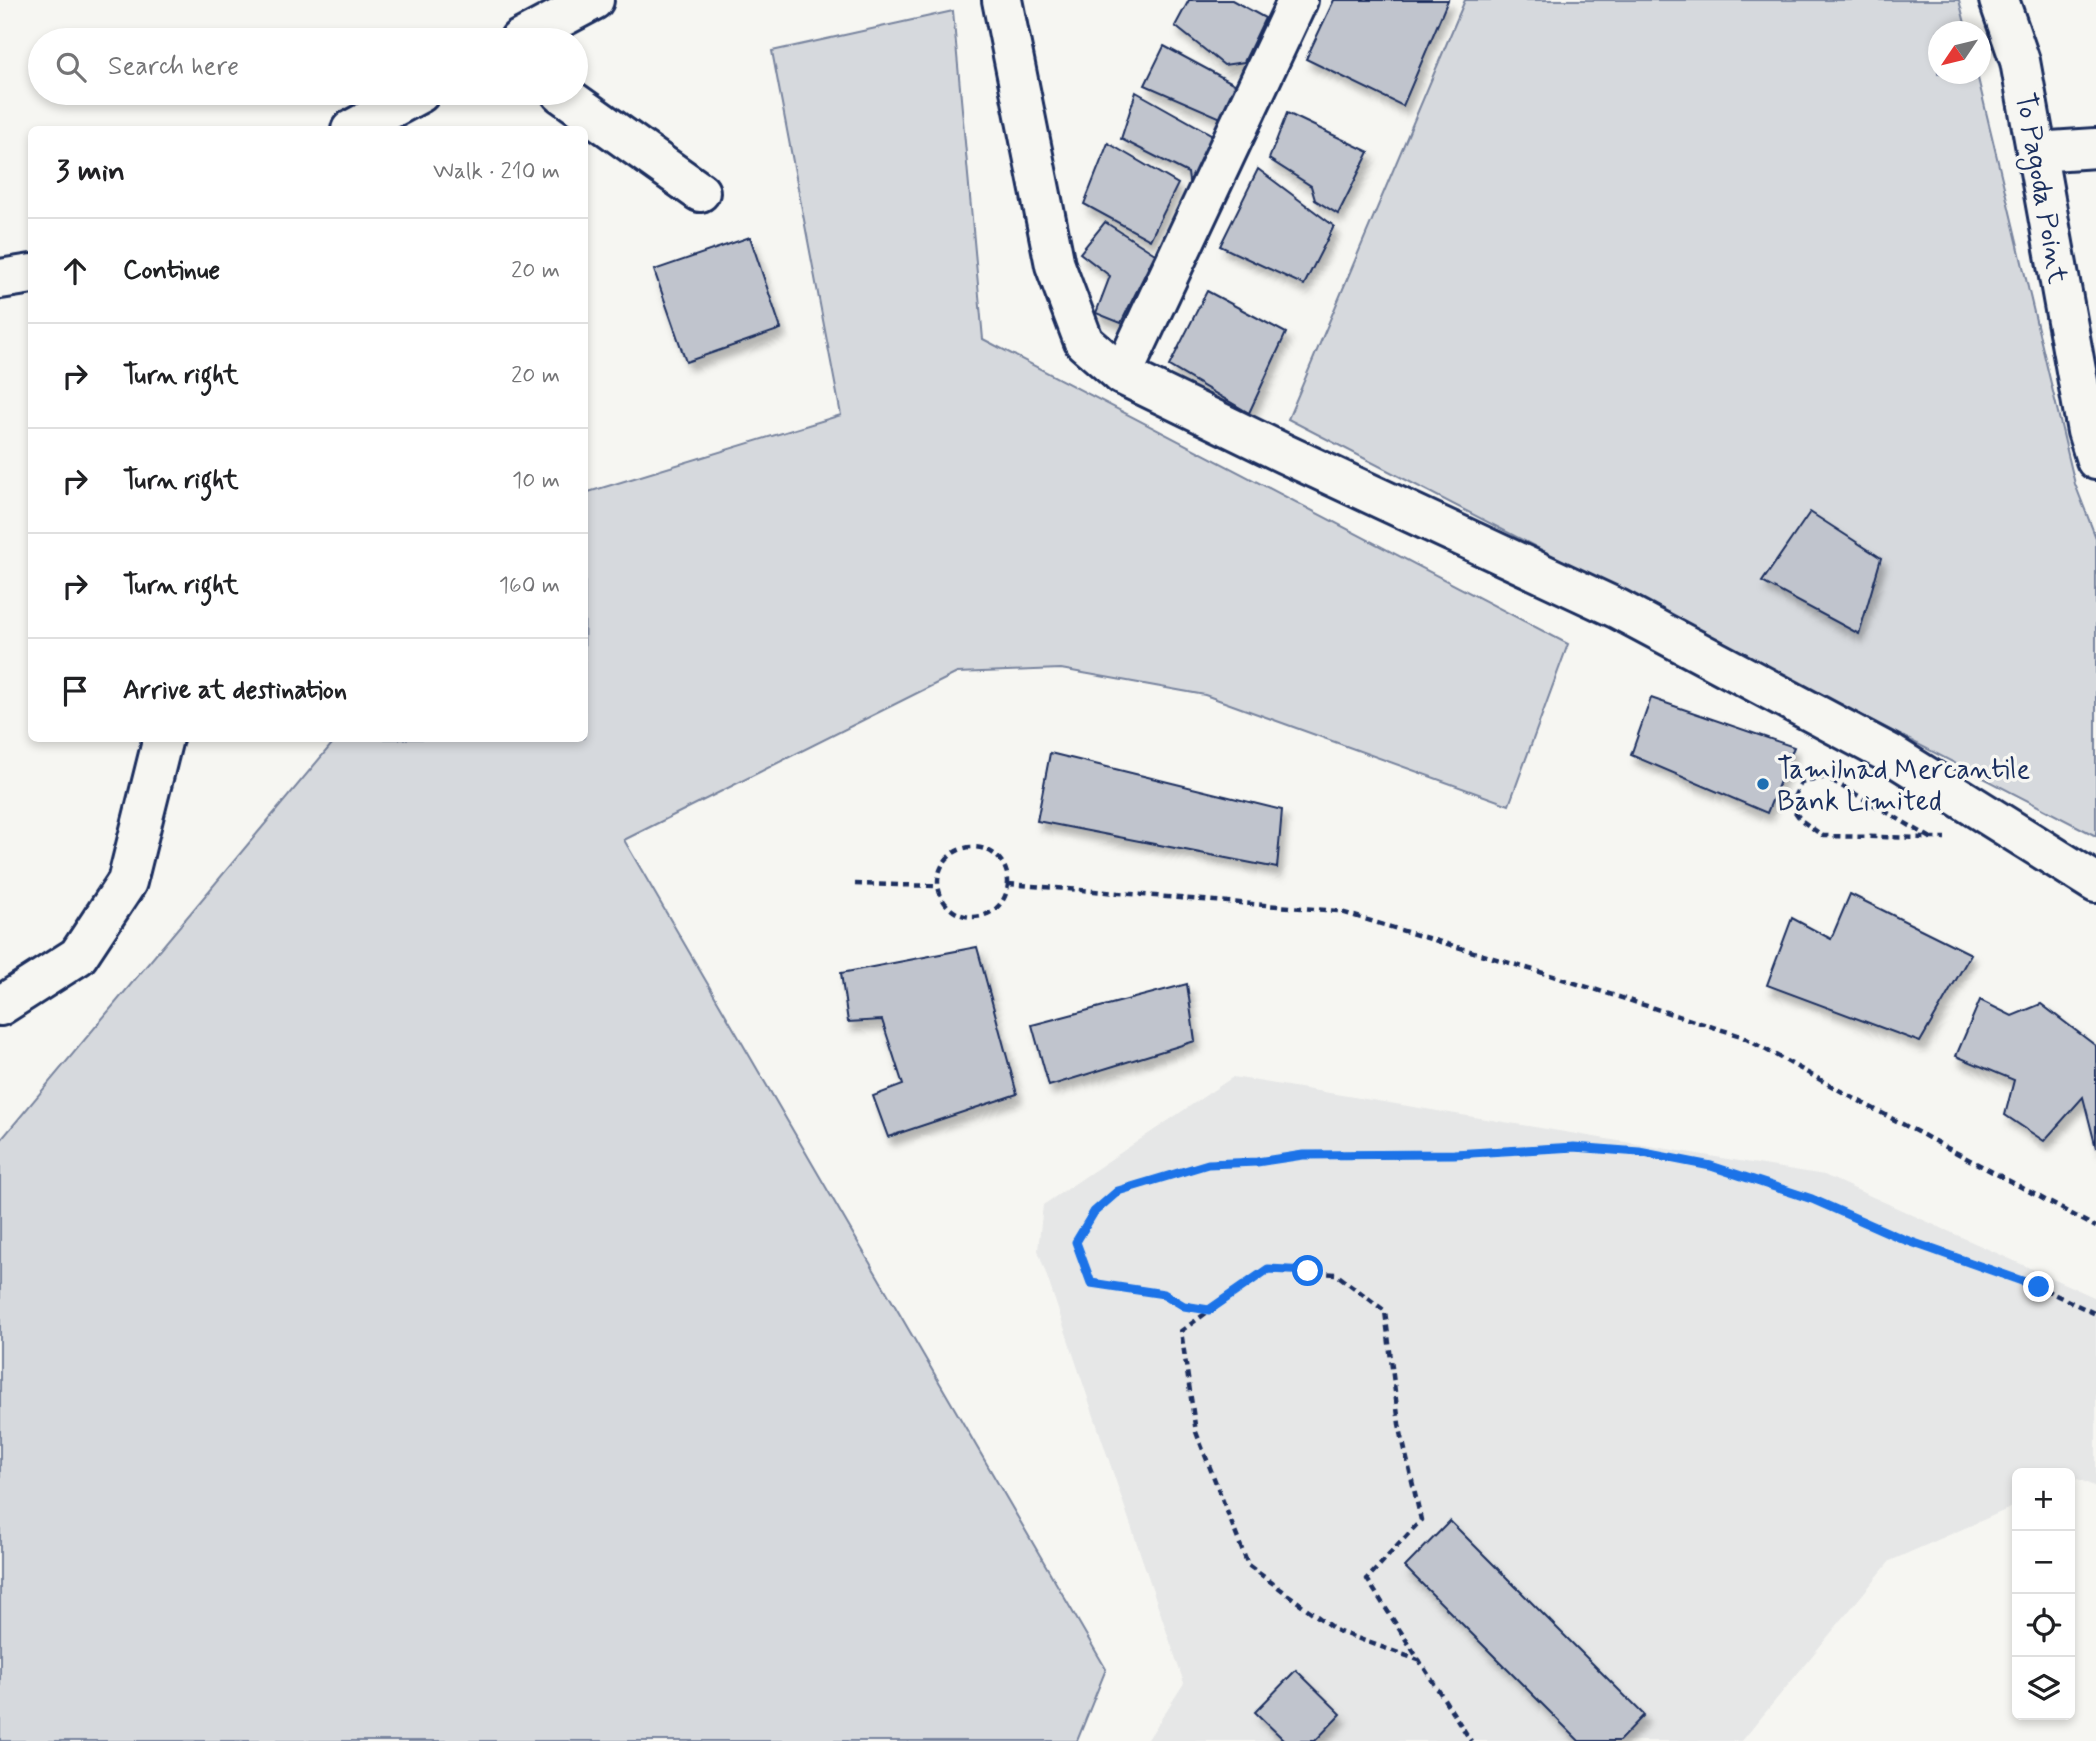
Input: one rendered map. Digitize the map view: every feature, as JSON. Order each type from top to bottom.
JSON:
[{"type":"main road","points":[[542,28],[594,0]]},
{"type":"main road","points":[[1002,0],[1055,265],[1084,342],[1122,375],[1618,609],[1892,755],[2096,883]]},
{"type":"main road","points":[[1122,375],[1298,0]]},
{"type":"main road","name":"To Pagoda Point","points":[[1999,0],[2020,61],[2087,431],[2096,460]]},
{"type":"main road","points":[[358,126],[398,105]]},
{"type":"main road","points":[[578,105],[700,192]]},
{"type":"main road","points":[[2036,152],[2096,148]]},
{"type":"main road","points":[[0,279],[28,275]]},
{"type":"main road","points":[[0,1006],[78,956],[127,882],[162,742]]},
{"type":"path","points":[[1931,838],[1826,777],[1801,783],[1790,805],[1801,820],[1823,836],[1956,839]]},
{"type":"path","points":[[972,848],[990,852],[998,858],[1007,874],[1008,884],[1002,901],[996,908],[988,914],[969,917],[951,910],[940,895],[938,877],[947,860],[963,849],[972,848]]},
{"type":"path","points":[[855,884],[939,886]]},
{"type":"path","points":[[1008,884],[1338,911],[1741,1035],[2096,1227]]},
{"type":"path","points":[[1209,1310],[1184,1306],[1164,1294],[1091,1283],[1076,1242],[1094,1212],[1118,1191],[1208,1164],[1257,1162],[1303,1155],[1454,1154],[1574,1147],[1639,1152],[1711,1166],[1812,1199],[1903,1239],[2039,1287],[2096,1314]]},
{"type":"path","points":[[1421,1661],[1337,1631],[1248,1565],[1196,1432],[1181,1331],[1268,1269],[1336,1274],[1385,1311],[1399,1424],[1421,1520],[1367,1579],[1421,1661],[1471,1741]]},
{"type":"shaded area","points":[[1465,0],[1959,0],[1964,21],[1928,21],[1928,84],[1979,84],[2075,484],[2096,538],[2096,836],[1288,419]]},
{"type":"shaded area","points":[[953,11],[983,339],[1568,644],[1509,805],[1205,695],[1061,669],[957,673],[624,840],[1106,1669],[1077,1741],[0,1741],[0,1141],[333,742],[588,742],[588,492],[841,415],[772,51]]},
{"type":"shaded area","points":[[1233,1077],[1824,1175],[2096,1298],[2096,1487],[2075,1480],[2075,1468],[2012,1468],[2012,1507],[1890,1561],[1742,1741],[1147,1741],[1184,1683],[1038,1250],[1043,1205]]},
{"type":"building","points":[[1189,0],[1232,0],[1265,18],[1244,62],[1224,65],[1175,26]]},
{"type":"building","points":[[1334,0],[1448,0],[1403,106],[1306,59]]},
{"type":"building","points":[[1164,46],[1242,88],[1230,122],[1145,85]]},
{"type":"building","points":[[1136,92],[1216,137],[1191,198],[1188,173],[1121,139]]},
{"type":"building","points":[[1287,113],[1369,152],[1338,214],[1315,200],[1311,186],[1269,159]]},
{"type":"building","points":[[1108,143],[1178,184],[1150,240],[1084,204]]},
{"type":"building","points":[[1258,169],[1334,226],[1304,285],[1220,246]]},
{"type":"building","points":[[1105,222],[1155,254],[1121,323],[1096,313],[1110,276],[1080,253]]},
{"type":"building","points":[[750,237],[781,329],[686,362],[654,270]]},
{"type":"building","points":[[1207,291],[1286,333],[1249,413],[1169,366]]},
{"type":"building","points":[[1810,512],[1881,558],[1859,634],[1762,582]]},
{"type":"building","points":[[1651,698],[1794,747],[1767,813],[1631,755]]},
{"type":"building","points":[[1050,753],[1282,810],[1277,868],[1037,821]]},
{"type":"building","points":[[1850,894],[1971,954],[1920,1042],[1767,985],[1792,918],[1831,939]]},
{"type":"building","points":[[977,947],[1017,1094],[888,1137],[873,1096],[903,1085],[882,1020],[848,1022],[841,973]]},
{"type":"building","points":[[1187,984],[1195,1041],[1049,1086],[1032,1025]]},
{"type":"building","points":[[1980,1000],[2012,1016],[2041,1004],[2096,1046],[2096,1148],[2083,1097],[2044,1141],[2005,1115],[2014,1080],[1956,1056]]},
{"type":"building","points":[[1450,1521],[1644,1715],[1619,1741],[1579,1741],[1405,1567]]},
{"type":"building","points":[[1296,1670],[1341,1714],[1315,1741],[1285,1741],[1255,1712]]},
{"type":"place","name":"Tamilnad Mercantile Bank Limited","points":[[1763,784]]},
{"type":"route","points":[[1308,1271],[1268,1269],[1209,1310],[1184,1306],[1164,1294],[1091,1283],[1076,1242],[1094,1212],[1118,1191],[1208,1164],[1257,1162],[1303,1155],[1454,1154],[1574,1147],[1639,1152],[1711,1166],[1812,1199],[1903,1239],[2039,1287]]}]
